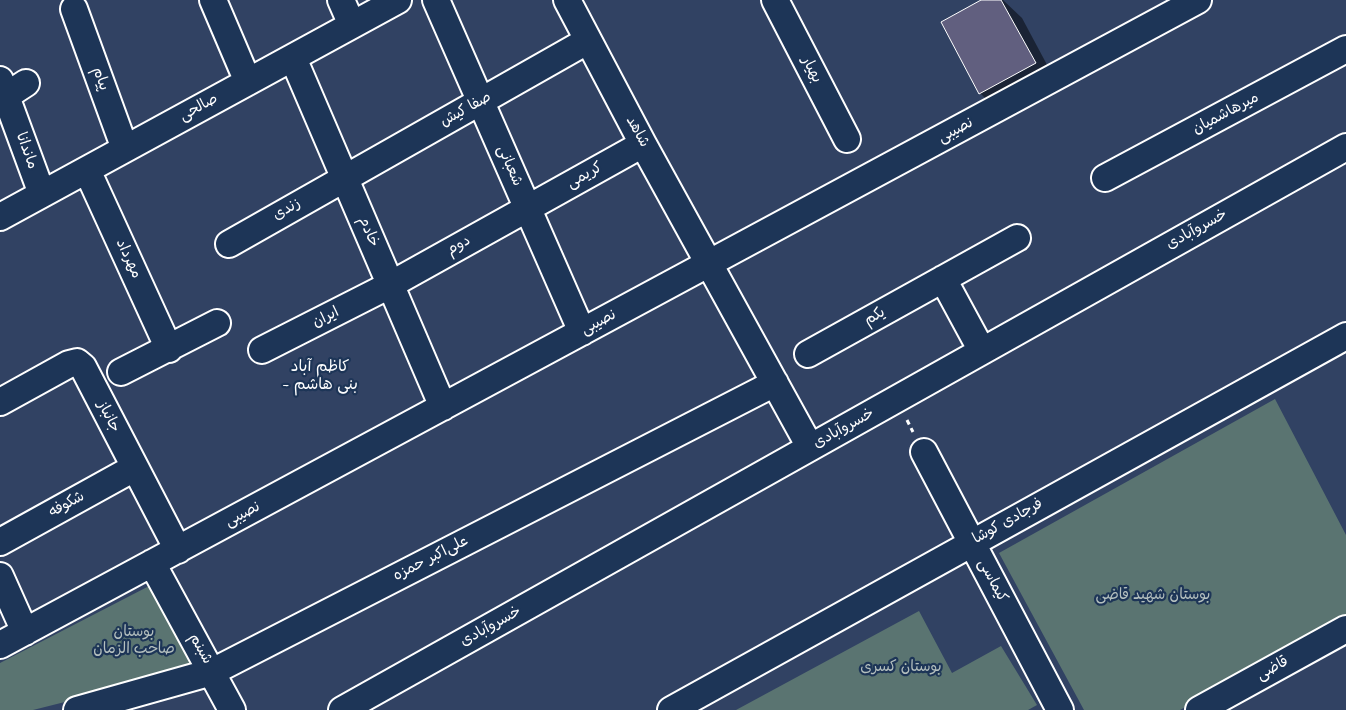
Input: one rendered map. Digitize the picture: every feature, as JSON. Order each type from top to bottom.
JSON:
[{"type":"street","points":[[213,0],[248,82]]},
{"type":"street","points":[[341,0],[352,25]]},
{"type":"street","name":"صالحی","points":[[0,217],[398,0]]},
{"type":"street","name":"شعبانی","points":[[436,0],[582,332]]},
{"type":"street","name":"شاهد","points":[[567,0],[587,41],[810,448]]},
{"type":"street","name":"بهیار","points":[[775,0],[847,139]]},
{"type":"street","name":"نصیبی","points":[[0,645],[1198,0]]},
{"type":"street","name":"پیام","points":[[74,8],[125,149]]},
{"type":"street","name":"صفا کیش","points":[[345,177],[587,41]]},
{"type":"street","name":"میرهاشمیان","points":[[1105,178],[1346,50]]},
{"type":"street","name":"خادم","points":[[293,58],[443,407]]},
{"type":"street","name":"ماندانا","points":[[8,90],[42,194]]},
{"type":"street","name":"کریمی","points":[[527,207],[643,144]]},
{"type":"street","name":"خسروآبادی","points":[[342,710],[1346,147]]},
{"type":"street","name":"مهرداد","points":[[87,170],[169,349]]},
{"type":"street","name":"زندی","points":[[229,244],[345,177]]},
{"type":"street","name":"دوم","points":[[390,285],[527,207]]},
{"type":"street","name":"یکم","points":[[808,354],[1017,238]]},
{"type":"street","points":[[943,280],[982,351]]},
{"type":"street","name":"ایران","points":[[262,350],[390,285]]},
{"type":"street","points":[[121,372],[217,323]]},
{"type":"street","name":"فرجادی کوشا","points":[[671,710],[971,542],[1346,336]]},
{"type":"street","name":"جانباز","points":[[0,402],[69,364],[77,362],[83,367],[178,550]]},
{"type":"street","name":"علی‌اکبر حمزه","points":[[77,710],[212,672],[775,383]]},
{"type":"street","name":"کیماسی","points":[[924,452],[1056,709]]},
{"type":"street","name":"شکوفه","points":[[0,542],[134,468]]},
{"type":"street","name":"شبنم","points":[[152,563],[232,710]]},
{"type":"street","points":[[0,576],[25,632]]},
{"type":"street","name":"قاضی","points":[[1200,710],[1346,628]]},
{"type":"path","points":[[896,400],[924,452]]},
{"type":"green space","name":"بوستان شهید قاضی","points":[[1275,399],[1346,535],[1346,615],[1180,710],[1084,710],[999,553]]},
{"type":"green space","name":"بوستان صاحب الزمان","points":[[153,584],[196,669],[33,710],[0,710],[0,663]]},
{"type":"green space","name":"بوستان کسری","points":[[919,611],[952,673],[1001,646],[1037,705],[1028,710],[736,710]]},
{"type":"building","points":[[981,0],[1001,0],[1036,63],[979,94],[941,22]]},
{"type":"district","name":"کاظم آباد - بنی هاشم","points":[[320,377]]}]
